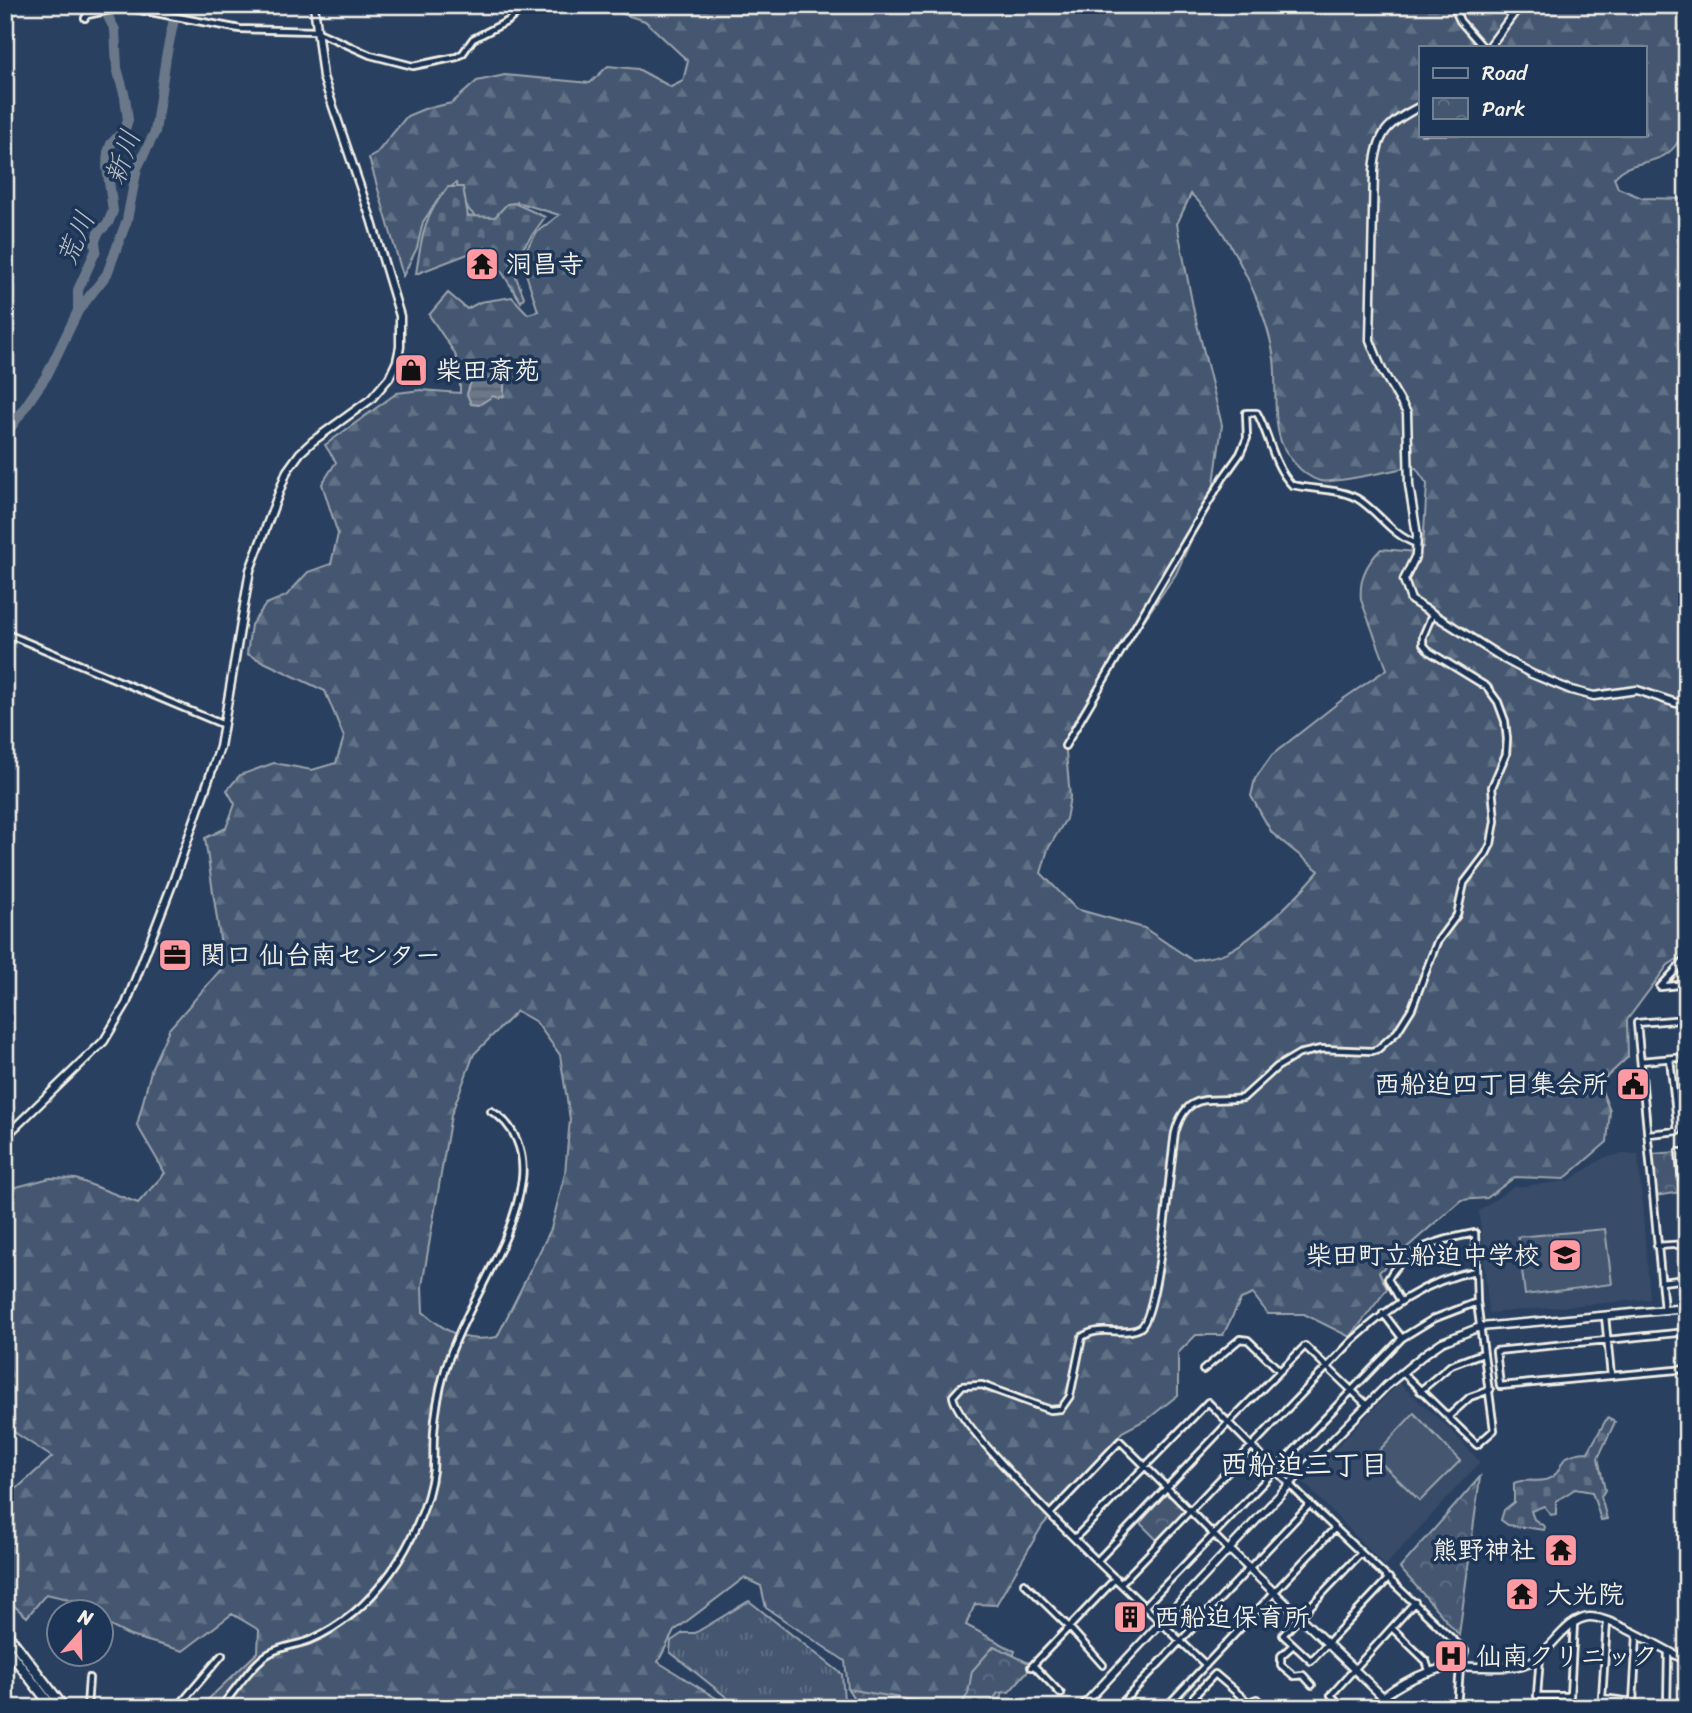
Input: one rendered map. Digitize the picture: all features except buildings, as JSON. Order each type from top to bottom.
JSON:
[{"type":"highway","points":[[5,1631],[64,1708]]},
{"type":"highway","points":[[5,1646],[53,1708]]},
{"type":"street","points":[[5,1137],[94,1052],[116,1023],[126,1004],[173,882],[220,747],[250,570],[287,471],[313,441],[383,388],[392,373],[400,347],[400,316],[393,291],[323,77],[314,5]]},
{"type":"street","points":[[86,16],[123,6],[256,31],[316,31],[391,62],[423,66],[457,57],[473,38],[509,20],[526,5]]},
{"type":"street","points":[[1453,5],[1461,21],[1482,46]]},
{"type":"street","points":[[1490,46],[1520,5]]},
{"type":"street","points":[[1419,107],[1391,123],[1382,133],[1377,145],[1374,171],[1370,334],[1374,354],[1407,413],[1409,485],[1416,555],[1405,580],[1406,589],[1416,605],[1432,615],[1532,674],[1571,690],[1594,696],[1637,690],[1687,704]]},
{"type":"street","points":[[1065,746],[1216,489],[1240,454],[1247,438],[1247,413],[1256,413],[1265,427],[1278,463],[1292,485],[1348,495],[1360,500],[1396,533],[1416,544]]},
{"type":"street","points":[[1206,1665],[1050,1514],[973,1431],[955,1404],[953,1396],[957,1390],[969,1384],[982,1385],[1050,1410],[1059,1410],[1064,1406],[1072,1388],[1082,1337],[1094,1331],[1138,1328],[1144,1324],[1156,1283],[1173,1145],[1181,1117],[1199,1100],[1242,1098],[1277,1067],[1309,1050],[1362,1052],[1378,1049],[1406,1019],[1433,950],[1457,915],[1464,883],[1491,844],[1495,821],[1492,788],[1506,754],[1507,739],[1505,721],[1498,702],[1488,687],[1425,648],[1423,636],[1432,615]]},
{"type":"street","points":[[5,633],[224,725]]},
{"type":"street","points":[[1687,958],[1660,987],[1687,984]]},
{"type":"street","points":[[1664,1311],[1637,1023],[1687,1019]]},
{"type":"street","points":[[1641,1061],[1687,1057]]},
{"type":"street","points":[[1648,1134],[1678,1131],[1670,1059]]},
{"type":"street","points":[[220,1708],[270,1653],[312,1639],[354,1613],[383,1583],[405,1548],[429,1492],[433,1469],[435,1415],[446,1369],[464,1321],[518,1207],[522,1171],[517,1140],[505,1120],[491,1111]]},
{"type":"street","points":[[1687,1152],[1679,1152],[1687,1234]]},
{"type":"street","points":[[1400,1300],[1388,1279],[1409,1255],[1442,1240],[1475,1233],[1477,1302],[1494,1430],[1477,1446],[1403,1373]]},
{"type":"street","points":[[1657,1245],[1687,1244]]},
{"type":"street","points":[[1121,1583],[1351,1342],[1382,1313],[1400,1300],[1440,1281],[1475,1271]]},
{"type":"street","points":[[1661,1282],[1687,1279]]},
{"type":"street","points":[[1145,1606],[1402,1338],[1433,1319],[1477,1302]]},
{"type":"street","points":[[1081,1708],[1290,1484],[1403,1373],[1442,1342],[1480,1327],[1687,1308]]},
{"type":"street","points":[[1382,1313],[1402,1338]]},
{"type":"street","points":[[1605,1316],[1611,1376]]},
{"type":"street","points":[[1687,1332],[1496,1352],[1500,1386],[1687,1369]]},
{"type":"street","points":[[1203,1370],[1240,1339],[1248,1340],[1280,1371]]},
{"type":"street","points":[[1098,1560],[1305,1346],[1368,1406]]},
{"type":"street","points":[[1420,1391],[1451,1365],[1483,1353]]},
{"type":"street","points":[[1448,1417],[1470,1397],[1490,1390]]},
{"type":"street","points":[[1075,1538],[1209,1402],[1310,1504],[1465,1651],[1460,1667],[1457,1708]]},
{"type":"street","points":[[1050,1514],[1120,1441],[1382,1696]]},
{"type":"street","points":[[1117,1708],[1310,1504]]},
{"type":"street","points":[[1166,1708],[1335,1528]]},
{"type":"street","points":[[1361,1553],[1283,1635],[1311,1661],[1389,1578]]},
{"type":"street","points":[[1061,1694],[1032,1666],[1116,1578]]},
{"type":"street","points":[[1024,1583],[1103,1665]]},
{"type":"street","points":[[1343,1708],[1331,1695],[1415,1602]]},
{"type":"street","points":[[1370,1708],[1382,1696],[1414,1678],[1445,1668],[1518,1666],[1540,1656],[1574,1623],[1591,1617],[1607,1621],[1687,1661]]},
{"type":"street","points":[[1607,1621],[1602,1698],[1633,1702],[1637,1635]]},
{"type":"street","points":[[1540,1656],[1537,1696],[1570,1696],[1574,1623]]},
{"type":"street","points":[[1393,1629],[1426,1661],[1430,1673]]},
{"type":"street","points":[[1293,1644],[1281,1656],[1281,1665],[1294,1676],[1303,1675],[1312,1685]]},
{"type":"street","points":[[1667,1708],[1668,1652]]},
{"type":"street","points":[[177,1708],[222,1655]]},
{"type":"street","points":[[1205,1708],[1194,1696],[1216,1674],[1248,1702],[1257,1699],[1263,1708]]},
{"type":"street","points":[[87,1708],[89,1678]]},
{"type":"street","points":[[1089,1699],[1098,1708]]},
{"type":"shaded area","points":[[473,375],[483,380],[504,378],[504,396],[493,396],[479,405],[471,404],[467,394]]},
{"type":"shaded area","name":"柴田町立船迫中学校","points":[[1638,1154],[1650,1299],[1489,1313],[1479,1211],[1513,1187],[1568,1181],[1605,1157]]},
{"type":"shaded area","points":[[1399,1383],[1450,1429],[1480,1462],[1385,1566],[1303,1482]]},
{"type":"green space","points":[[612,5],[1687,5],[1687,126],[1677,144],[1668,153],[1655,160],[1627,168],[1614,178],[1618,188],[1642,198],[1687,199],[1687,953],[1668,965],[1627,1020],[1628,1057],[1599,1084],[1610,1111],[1607,1142],[1564,1179],[1515,1177],[1487,1198],[1461,1200],[1379,1272],[1387,1289],[1350,1337],[1304,1314],[1268,1314],[1253,1294],[1241,1299],[1223,1335],[1196,1335],[1178,1353],[1178,1395],[1149,1418],[1122,1432],[1042,1526],[996,1605],[975,1604],[966,1625],[1015,1651],[998,1708],[864,1708],[848,1689],[845,1661],[766,1608],[761,1586],[744,1578],[674,1631],[658,1662],[732,1708],[199,1708],[258,1652],[259,1630],[232,1614],[183,1651],[130,1636],[116,1629],[116,1598],[64,1598],[46,1594],[27,1617],[5,1598],[5,1499],[52,1457],[5,1426],[5,1190],[50,1178],[76,1179],[138,1203],[165,1173],[137,1125],[152,1067],[169,1029],[224,966],[205,838],[226,828],[235,804],[227,790],[240,775],[274,763],[312,770],[336,763],[344,737],[325,691],[247,654],[251,625],[266,604],[286,596],[308,572],[331,564],[338,534],[322,484],[336,462],[325,445],[397,393],[421,390],[460,393],[460,367],[454,352],[429,315],[448,293],[467,309],[480,302],[512,297],[528,314],[538,311],[521,258],[537,232],[559,215],[517,202],[509,224],[487,221],[469,210],[456,183],[442,194],[423,222],[417,248],[403,276],[369,158],[376,154],[407,116],[452,103],[477,81],[505,75],[590,83],[608,66],[638,69],[671,87],[683,81],[688,61],[645,21],[613,11]],"holes":[[[1191,194],[1205,209],[1244,270],[1263,317],[1274,359],[1277,426],[1281,442],[1294,463],[1320,481],[1416,468],[1427,484],[1423,547],[1417,552],[1381,549],[1371,560],[1362,579],[1361,600],[1387,669],[1343,699],[1272,755],[1255,779],[1251,796],[1272,833],[1319,871],[1277,915],[1252,936],[1221,955],[1192,960],[1144,928],[1076,909],[1041,873],[1048,849],[1066,819],[1070,797],[1065,741],[1074,721],[1176,574],[1213,491],[1222,425],[1194,312],[1177,224]],[[517,1011],[536,1022],[560,1055],[570,1119],[565,1173],[551,1229],[497,1337],[475,1339],[449,1331],[423,1312],[422,1286],[451,1115],[474,1054]]]},
{"type":"green space","points":[[448,187],[463,187],[468,216],[495,217],[507,204],[514,203],[545,217],[511,265],[524,297],[521,302],[486,247],[416,274],[422,238],[429,218]]},
{"type":"green space","points":[[1678,1152],[1681,1192],[1655,1196],[1651,1154]]},
{"type":"green space","points":[[1605,1229],[1612,1284],[1525,1295],[1518,1237]]},
{"type":"green space","points":[[1414,1413],[1460,1461],[1420,1501],[1374,1456]]},
{"type":"green space","points":[[1607,1418],[1615,1422],[1598,1458],[1605,1490],[1601,1497],[1607,1519],[1601,1520],[1592,1492],[1575,1489],[1556,1501],[1556,1514],[1551,1515],[1544,1506],[1531,1511],[1534,1519],[1545,1527],[1544,1530],[1508,1525],[1501,1520],[1504,1510],[1514,1502],[1514,1483],[1548,1479],[1569,1456],[1588,1452]]},
{"type":"green space","points":[[1480,1477],[1459,1635],[1400,1568]]},
{"type":"green space","points":[[1165,1495],[1177,1502],[1184,1513],[1158,1541],[1140,1523]]},
{"type":"green space","points":[[749,1601],[842,1674],[844,1700],[841,1708],[740,1708],[670,1652],[671,1641],[683,1633],[695,1633]]},
{"type":"green space","points":[[994,1646],[1033,1665],[1009,1692],[998,1693],[986,1708],[860,1708],[848,1689],[960,1706],[968,1694],[972,1671]]},
{"type":"waterway","name":"荒川","points":[[5,436],[47,375],[78,311],[78,290],[96,250],[95,241],[113,211],[107,167],[108,152],[111,144],[125,129],[128,120],[117,68],[115,30],[102,5]]},
{"type":"waterway","name":"新川","points":[[78,311],[107,274],[127,220],[137,168],[155,132],[177,5]]},
{"type":"place","name":"洞昌寺","points":[[482,264]]},
{"type":"place","name":"柴田斎苑","points":[[411,370]]},
{"type":"place","name":"関口 仙台南センター","points":[[175,955]]},
{"type":"place","name":"西船迫四丁目集会所","points":[[1633,1084]]},
{"type":"place","name":"柴田町立船迫中学校","points":[[1565,1255]]},
{"type":"place","name":"熊野神社","points":[[1561,1550]]},
{"type":"place","name":"大光院","points":[[1522,1594]]},
{"type":"place","name":"西船迫保育所","points":[[1130,1617]]},
{"type":"place","name":"仙南クリニック","points":[[1451,1656]]},
{"type":"district","name":"西船迫三丁目","points":[[1304,1464]]}]
